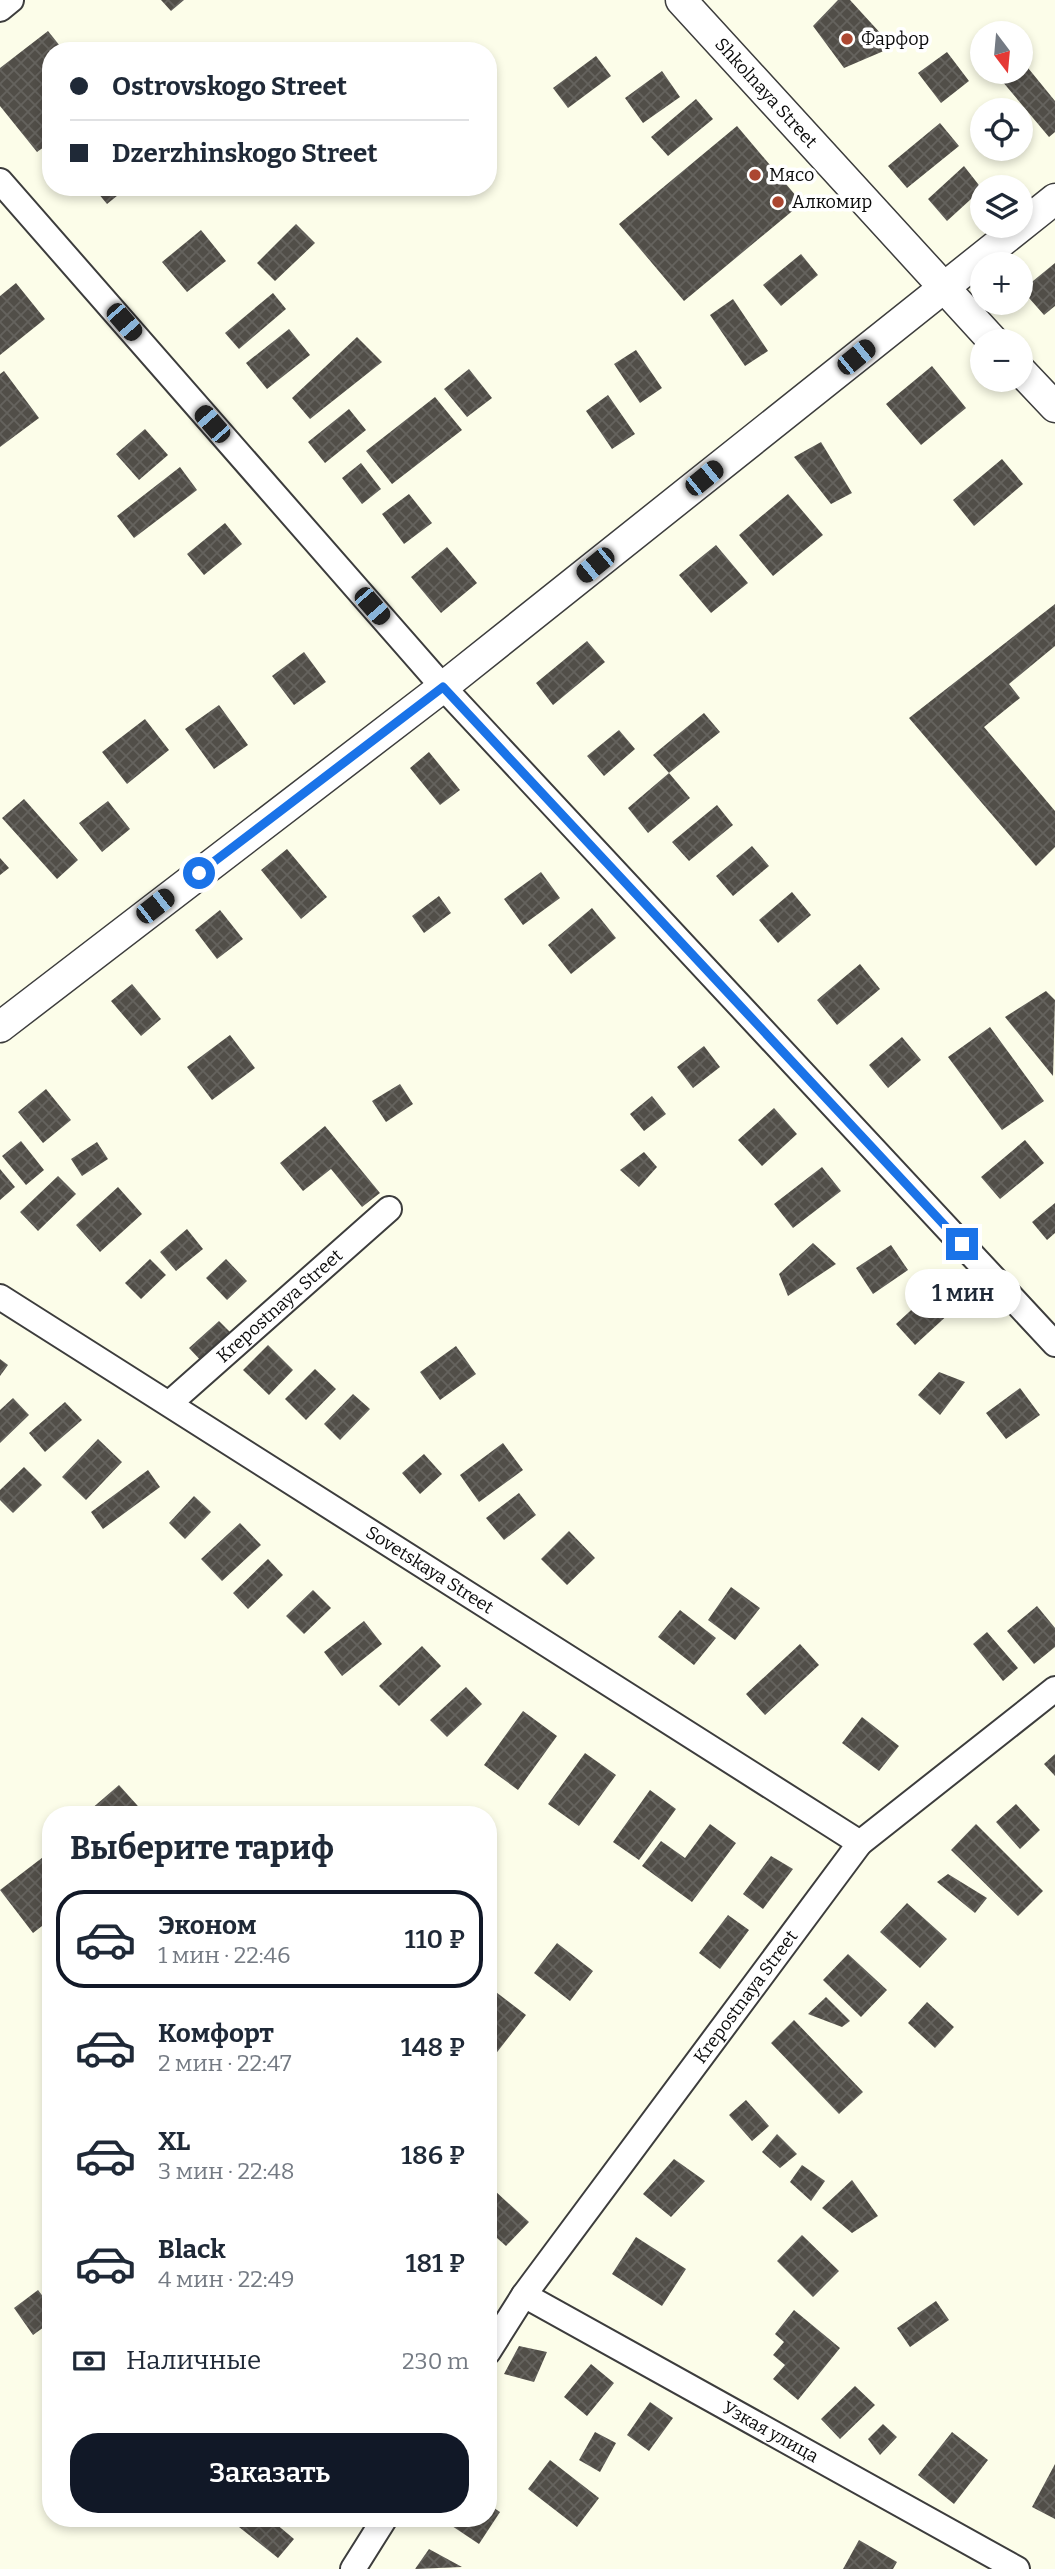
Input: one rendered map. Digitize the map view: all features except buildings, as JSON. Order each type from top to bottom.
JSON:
[{"type":"street","points":[[0,9],[11,0]]},
{"type":"street","name":"Shkolnaya Street","points":[[681,0],[982,329]]},
{"type":"street","points":[[0,181],[443,687],[1055,1344]]},
{"type":"street","points":[[0,1027],[443,687],[1055,199]]},
{"type":"street","points":[[1033,384],[1055,407]]},
{"type":"street","name":"Krepostnaya Street","points":[[171,1402],[389,1209]]},
{"type":"street","name":"Sovetskaya Street","points":[[0,1297],[171,1402],[860,1843]]},
{"type":"street","name":"Krepostnaya Street","points":[[497,2338],[524,2295],[860,1843],[1055,1689]]},
{"type":"street","name":"Узкая улица","points":[[524,2295],[1017,2569]]},
{"type":"street","points":[[353,2569],[379,2527]]},
{"type":"place","name":"Фарфор","points":[[847,39]]},
{"type":"place","name":"Мясо","points":[[755,175]]},
{"type":"place","name":"Алкомир","points":[[778,202]]},
{"type":"route","points":[[199,873],[443,687],[962,1244]]}]
